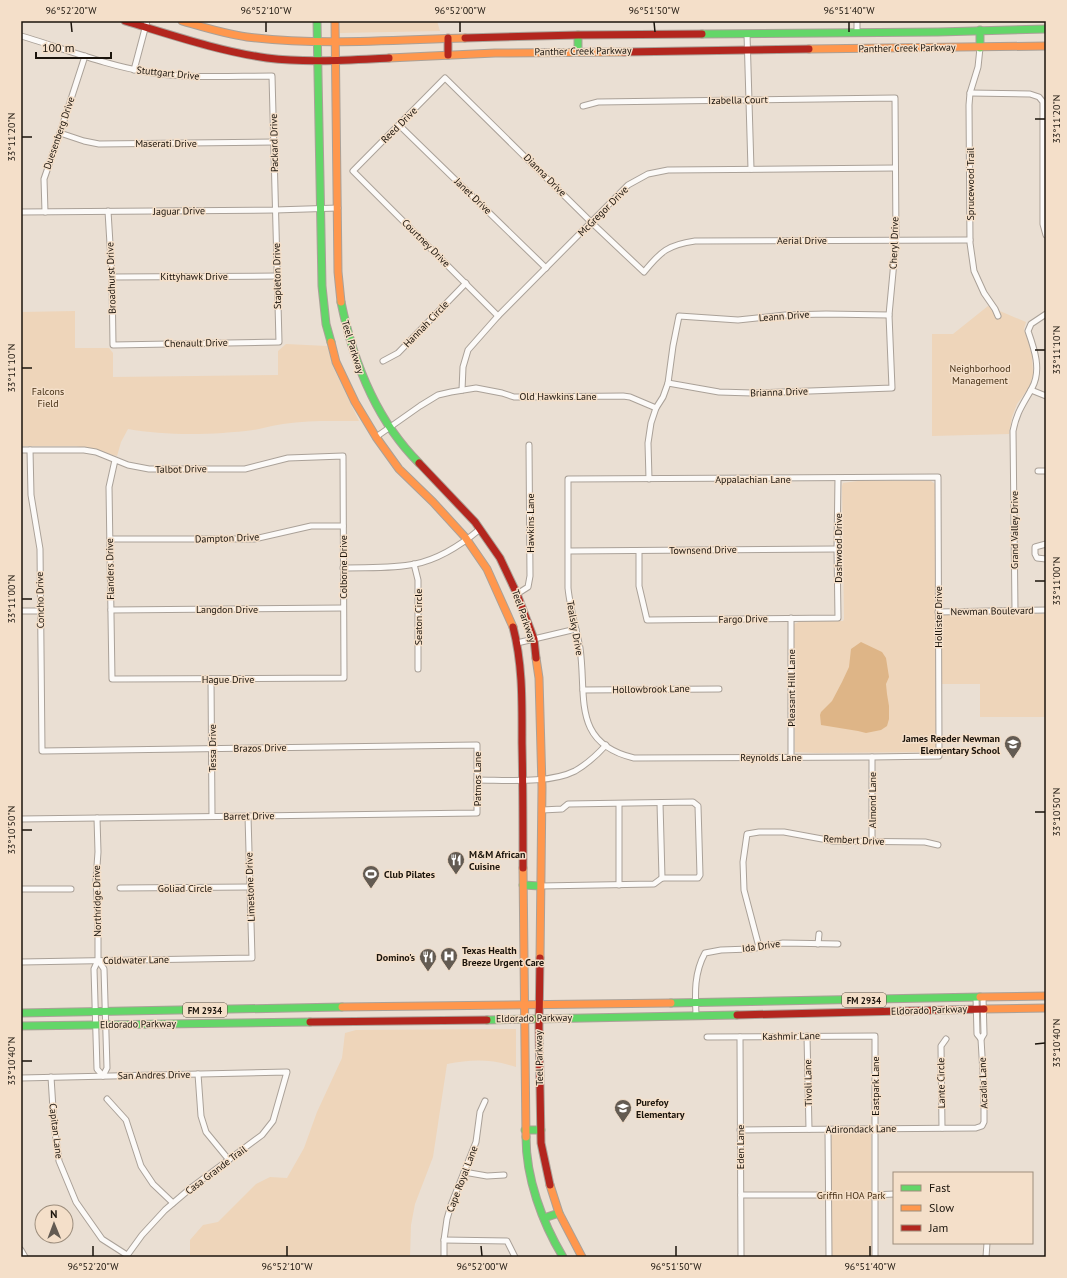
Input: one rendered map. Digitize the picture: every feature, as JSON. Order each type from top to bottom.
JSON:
[{"type":"main road","name":"Panther Creek Parkway","points":[[125,21],[146,24],[217,48],[267,58],[317,61],[495,52],[980,48],[1046,46]]},
{"type":"main road","name":"Panther Creek Parkway","points":[[182,21],[224,33],[247,37],[285,41],[317,42],[578,35],[857,33],[1046,29]]},
{"type":"main road","name":"Teel Parkway","points":[[317,21],[322,286],[326,324],[336,362],[355,402],[376,437],[399,469],[433,502],[467,540],[487,569],[512,625],[517,643],[520,669],[522,716],[525,1130],[528,1163],[537,1199],[551,1236],[563,1257]]},
{"type":"main road","name":"Teel Parkway","points":[[335,21],[338,272],[347,332],[366,386],[390,427],[413,457],[443,487],[480,529],[500,558],[517,594],[534,639],[539,678],[542,810],[539,1004],[542,1151],[552,1194],[559,1212],[582,1257]]},
{"type":"main road","points":[[980,30],[980,48]]},
{"type":"main road","points":[[578,35],[578,51]]},
{"type":"main road","points":[[448,38],[448,55]]},
{"type":"main road","points":[[523,885],[540,886]]},
{"type":"main road","points":[[1036,996],[1036,1008]]},
{"type":"main road","name":"Eldorado Parkway","points":[[21,1013],[1046,996]]},
{"type":"main road","points":[[389,1007],[389,1021]]},
{"type":"main road","name":"Eldorado Parkway","points":[[21,1026],[524,1019],[980,1008],[1046,1008]]},
{"type":"main road","points":[[525,1130],[541,1130]]},
{"type":"main road","points":[[544,1218],[559,1212]]},
{"type":"street","points":[[857,21],[857,33]]},
{"type":"street","points":[[134,70],[146,24]]},
{"type":"street","points":[[747,34],[751,169]]},
{"type":"street","name":"Stuttgart Drive","points":[[21,36],[134,70],[161,74],[193,76],[272,76]]},
{"type":"street","name":"Sprucewood Trail","points":[[980,48],[978,67],[970,94],[970,240],[974,271],[984,293],[998,316]]},
{"type":"street","name":"Duesenberg Drive","points":[[45,212],[44,179],[85,56]]},
{"type":"street","name":"Packard Drive","points":[[272,76],[275,210]]},
{"type":"street","name":"Reed Drive","points":[[353,171],[446,78]]},
{"type":"street","name":"Dianna Drive","points":[[446,78],[591,222],[644,272]]},
{"type":"street","points":[[970,94],[1030,94],[1040,97],[1043,102],[1045,123],[1044,212],[1042,224],[1046,235]]},
{"type":"street","name":"Izabella Court","points":[[583,106],[598,102],[894,98]]},
{"type":"street","name":"Cheryl Drive","points":[[892,388],[889,315],[896,240],[894,98]]},
{"type":"street","name":"Janet Drive","points":[[400,125],[546,268]]},
{"type":"street","name":"Maserati Drive","points":[[60,133],[99,144],[274,142]]},
{"type":"street","name":"McGregor Drive","points":[[462,390],[463,368],[468,350],[498,316],[628,185],[648,174],[668,170],[895,168]]},
{"type":"street","name":"Courtney Drive","points":[[353,171],[498,316]]},
{"type":"street","name":"Jaguar Drive","points":[[21,212],[275,210],[338,208]]},
{"type":"street","name":"Stapleton Drive","points":[[275,210],[279,342]]},
{"type":"street","name":"Broadhurst Drive","points":[[108,211],[112,277],[113,345]]},
{"type":"street","name":"Aerial Drive","points":[[644,272],[653,261],[668,248],[681,243],[694,241],[970,240]]},
{"type":"street","name":"Kittyhawk Drive","points":[[112,277],[277,276]]},
{"type":"street","name":"Hannah Circle","points":[[383,360],[398,353],[466,283]]},
{"type":"street","name":"Grand Valley Drive","points":[[1015,610],[1016,450],[1013,431],[1016,417],[1023,401],[1031,390],[1037,368],[1034,349],[1028,331],[1031,324],[1046,314]]},
{"type":"street","name":"Leann Drive","points":[[668,383],[672,346],[679,316],[738,320],[784,315],[889,315]]},
{"type":"street","name":"Chenault Drive","points":[[113,345],[279,342]]},
{"type":"street","points":[[649,479],[648,443],[651,423],[656,408],[663,397],[668,383]]},
{"type":"street","name":"Brianna Drive","points":[[668,383],[719,392],[752,393],[892,388]]},
{"type":"street","name":"Old Hawkins Lane","points":[[376,437],[438,395],[476,388],[530,398],[623,396],[630,397],[656,408]]},
{"type":"street","points":[[1031,390],[1046,396]]},
{"type":"street","name":"Hawkins Lane","points":[[517,594],[528,586],[530,576],[529,445]]},
{"type":"street","name":"Talbot Drive","points":[[21,450],[84,450],[96,452],[128,465],[149,469],[245,468],[288,458],[343,456]]},
{"type":"street","name":"Concho Drive","points":[[30,450],[31,495],[40,549],[42,751]]},
{"type":"street","name":"Colborne Drive","points":[[343,456],[344,678]]},
{"type":"street","name":"Flanders Drive","points":[[112,679],[109,487],[115,460]]},
{"type":"street","points":[[1038,471],[1046,471]]},
{"type":"street","name":"Appalachian Lane","points":[[568,479],[938,477]]},
{"type":"street","name":"Hollister Drive","points":[[938,477],[939,756]]},
{"type":"street","name":"Dashwood Drive","points":[[838,478],[838,618]]},
{"type":"street","name":"Tealsky Drive","points":[[568,479],[568,588],[570,605],[580,648],[584,707],[591,729],[606,745]]},
{"type":"street","name":"Dampton Drive","points":[[110,539],[254,539],[311,526],[343,526]]},
{"type":"street","points":[[343,568],[393,567],[429,560],[446,553],[467,540],[480,529]]},
{"type":"street","points":[[1046,544],[1035,547],[1035,554],[1037,558],[1046,559]]},
{"type":"street","name":"Townsend Drive","points":[[568,551],[837,548]]},
{"type":"street","name":"Fargo Drive","points":[[640,551],[639,586],[647,620],[838,618]]},
{"type":"street","name":"Seaton Circle","points":[[414,564],[418,580],[418,669]]},
{"type":"street","name":"Langdon Drive","points":[[111,610],[343,608]]},
{"type":"street","name":"Newman Boulevard","points":[[938,612],[1046,610]]},
{"type":"street","points":[[21,611],[40,611]]},
{"type":"street","name":"Pleasant Hill Lane","points":[[791,618],[791,757]]},
{"type":"street","points":[[517,643],[576,629]]},
{"type":"street","name":"Hague Drive","points":[[112,679],[344,678]]},
{"type":"street","name":"Tessa Drive","points":[[212,679],[212,816]]},
{"type":"street","name":"Hollowbrook Lane","points":[[583,690],[719,689]]},
{"type":"street","points":[[477,780],[522,780],[558,777],[575,771],[606,745]]},
{"type":"street","name":"Reynolds Lane","points":[[606,745],[622,755],[634,758],[939,756]]},
{"type":"street","name":"Brazos Drive","points":[[42,751],[477,746]]},
{"type":"street","name":"Patmos Lane","points":[[477,746],[477,813]]},
{"type":"street","name":"Almond Lane","points":[[872,757],[872,842]]},
{"type":"street","points":[[540,886],[654,884],[662,878],[698,878],[700,875],[698,806],[693,802],[568,804],[562,809],[542,810]]},
{"type":"street","points":[[660,803],[662,878]]},
{"type":"street","points":[[619,804],[619,885]]},
{"type":"street","name":"Barret Drive","points":[[21,819],[477,813]]},
{"type":"street","name":"Limestone Drive","points":[[248,816],[252,958]]},
{"type":"street","name":"Northridge Drive","points":[[97,818],[98,852],[96,880],[98,960],[94,969],[97,1068],[103,1076],[107,1068],[104,969],[98,960]]},
{"type":"street","name":"Rembert Drive","points":[[759,947],[744,890],[743,862],[747,834],[759,832],[784,832],[833,841],[925,842],[938,845]]},
{"type":"street","name":"Goliad Circle","points":[[120,888],[250,887]]},
{"type":"street","points":[[21,889],[71,889]]},
{"type":"street","points":[[818,944],[819,934]]},
{"type":"street","name":"Ida Drive","points":[[696,1003],[697,975],[705,954],[721,950],[745,950],[782,943],[838,944]]},
{"type":"street","name":"Coldwater Lane","points":[[21,962],[252,958]]},
{"type":"street","name":"Acadia Lane","points":[[980,997],[977,1034],[981,1039],[984,1096],[984,1122],[982,1126]]},
{"type":"street","points":[[696,1003],[696,1015]]},
{"type":"street","name":"Tivoli Lane","points":[[807,1036],[809,1129]]},
{"type":"street","name":"Kashmir Lane","points":[[707,1037],[874,1036]]},
{"type":"street","name":"Eastpark Lane","points":[[874,1036],[875,1257]]},
{"type":"street","name":"Eden Lane","points":[[740,1037],[741,1257]]},
{"type":"street","name":"Lante Circle","points":[[942,1128],[941,1046],[946,1039]]},
{"type":"street","name":"San Andres Drive","points":[[21,1078],[287,1072]]},
{"type":"street","name":"Casa Grande Trail","points":[[127,1256],[142,1234],[165,1210],[262,1135],[273,1121],[287,1072]]},
{"type":"street","points":[[198,1074],[200,1116],[206,1132],[229,1160]]},
{"type":"street","name":"Capitan Lane","points":[[51,1077],[54,1125],[59,1160],[76,1202],[102,1239],[127,1256]]},
{"type":"street","points":[[107,1099],[126,1120],[141,1166],[153,1184],[173,1203]]},
{"type":"street","name":"Cape Royal Lane","points":[[444,1257],[444,1240],[449,1212],[476,1142],[480,1112],[485,1102]]},
{"type":"street","name":"Adirondack Lane","points":[[740,1130],[976,1128],[982,1126]]},
{"type":"street","points":[[828,1129],[829,1257]]},
{"type":"street","points":[[464,1172],[487,1176],[504,1175]]},
{"type":"street","points":[[875,1195],[893,1194]]},
{"type":"street","points":[[741,1196],[828,1195]]},
{"type":"street","points":[[444,1240],[507,1241],[515,1257]]},
{"type":"street","points":[[986,1257],[987,1244]]},
{"type":"street","points":[[21,1250],[26,1257]]},
{"type":"green space","points":[[340,21],[437,21],[440,31],[340,33]]},
{"type":"green space","name":"Neighborhood Management","points":[[988,306],[1026,322],[1024,329],[1032,354],[1033,374],[1030,386],[1017,404],[1012,417],[1009,434],[932,436],[932,334],[953,334]]},
{"type":"green space","name":"Falcons Field","points":[[75,311],[75,348],[109,348],[113,353],[113,377],[278,375],[278,351],[286,344],[327,346],[333,367],[359,421],[302,422],[253,430],[207,434],[158,433],[128,429],[121,442],[117,456],[76,446],[21,446],[21,312]]},
{"type":"green space","points":[[858,481],[931,481],[935,484],[936,752],[795,752],[794,624],[801,621],[843,621],[844,619],[842,486],[843,483]]},
{"type":"green space","points":[[1046,614],[1046,717],[980,717],[980,684],[942,684],[942,615]]},
{"type":"green space","points":[[516,1029],[516,1067],[490,1061],[465,1061],[447,1064],[433,1157],[415,1204],[411,1225],[410,1257],[190,1257],[190,1240],[203,1225],[218,1222],[256,1184],[270,1177],[287,1178],[304,1148],[317,1112],[342,1058],[345,1033],[356,1030]]},
{"type":"green space","name":"Griffin HOA Park","points":[[830,1132],[871,1132],[872,1257],[832,1257]]},
{"type":"shaded area","points":[[861,642],[882,652],[886,658],[889,677],[886,684],[889,706],[889,719],[887,726],[881,730],[866,733],[821,725],[821,712],[832,701],[842,682],[849,667],[851,649]]},
{"type":"traffic: fast","points":[[317,21],[322,286],[326,324],[331,342]]},
{"type":"traffic: fast","points":[[702,34],[938,32],[1046,29]]},
{"type":"traffic: fast","points":[[980,30],[980,48]]},
{"type":"traffic: fast","points":[[578,35],[578,51]]},
{"type":"traffic: fast","points":[[341,302],[352,346],[368,388],[390,428],[419,463]]},
{"type":"traffic: fast","points":[[523,885],[540,886]]},
{"type":"traffic: fast","points":[[671,1003],[980,997]]},
{"type":"traffic: fast","points":[[21,1013],[342,1007]]},
{"type":"traffic: fast","points":[[487,1020],[737,1015]]},
{"type":"traffic: fast","points":[[21,1026],[310,1022]]},
{"type":"traffic: fast","points":[[525,1130],[541,1130]]},
{"type":"traffic: fast","points":[[526,1137],[532,1184],[548,1229],[563,1257]]},
{"type":"traffic: fast","points":[[544,1218],[559,1213]]},
{"type":"traffic: slow","points":[[182,21],[231,34],[274,40],[356,42],[465,38]]},
{"type":"traffic: slow","points":[[335,21],[338,272],[341,302]]},
{"type":"traffic: slow","points":[[809,49],[1046,46]]},
{"type":"traffic: slow","points":[[389,58],[495,53],[624,52]]},
{"type":"traffic: slow","points":[[331,342],[336,362],[355,402],[376,437],[399,469],[433,502],[465,537],[487,569],[513,627]]},
{"type":"traffic: slow","points":[[536,658],[539,678],[542,787],[540,958]]},
{"type":"traffic: slow","points":[[523,868],[526,1137]]},
{"type":"traffic: slow","points":[[980,997],[1046,996]]},
{"type":"traffic: slow","points":[[342,1007],[671,1003]]},
{"type":"traffic: slow","points":[[984,1009],[1046,1008]]},
{"type":"traffic: slow","points":[[550,1185],[559,1213],[582,1257]]},
{"type":"traffic: jam","points":[[125,21],[213,47],[267,58],[312,61],[389,58]]},
{"type":"traffic: jam","points":[[465,38],[702,34]]},
{"type":"traffic: jam","points":[[448,38],[448,55]]},
{"type":"traffic: jam","points":[[624,52],[809,49]]},
{"type":"traffic: jam","points":[[419,463],[475,522],[500,558],[517,594],[534,639],[536,658]]},
{"type":"traffic: jam","points":[[513,627],[519,656],[521,685],[523,868]]},
{"type":"traffic: jam","points":[[540,958],[539,1027],[541,1143],[550,1185]]},
{"type":"traffic: jam","points":[[737,1015],[984,1009]]},
{"type":"traffic: jam","points":[[310,1022],[487,1020]]},
{"type":"place","name":"James Reeder Newman Elementary School","points":[[1013,759]]},
{"type":"place","name":"M&M African Cuisine","points":[[456,875]]},
{"type":"place","name":"Club Pilates","points":[[371,889]]},
{"type":"place","name":"Texas Health Breeze Urgent Care","points":[[449,971]]},
{"type":"place","name":"Domino's","points":[[428,972]]},
{"type":"place","name":"Purefoy Elementary","points":[[623,1123]]}]
